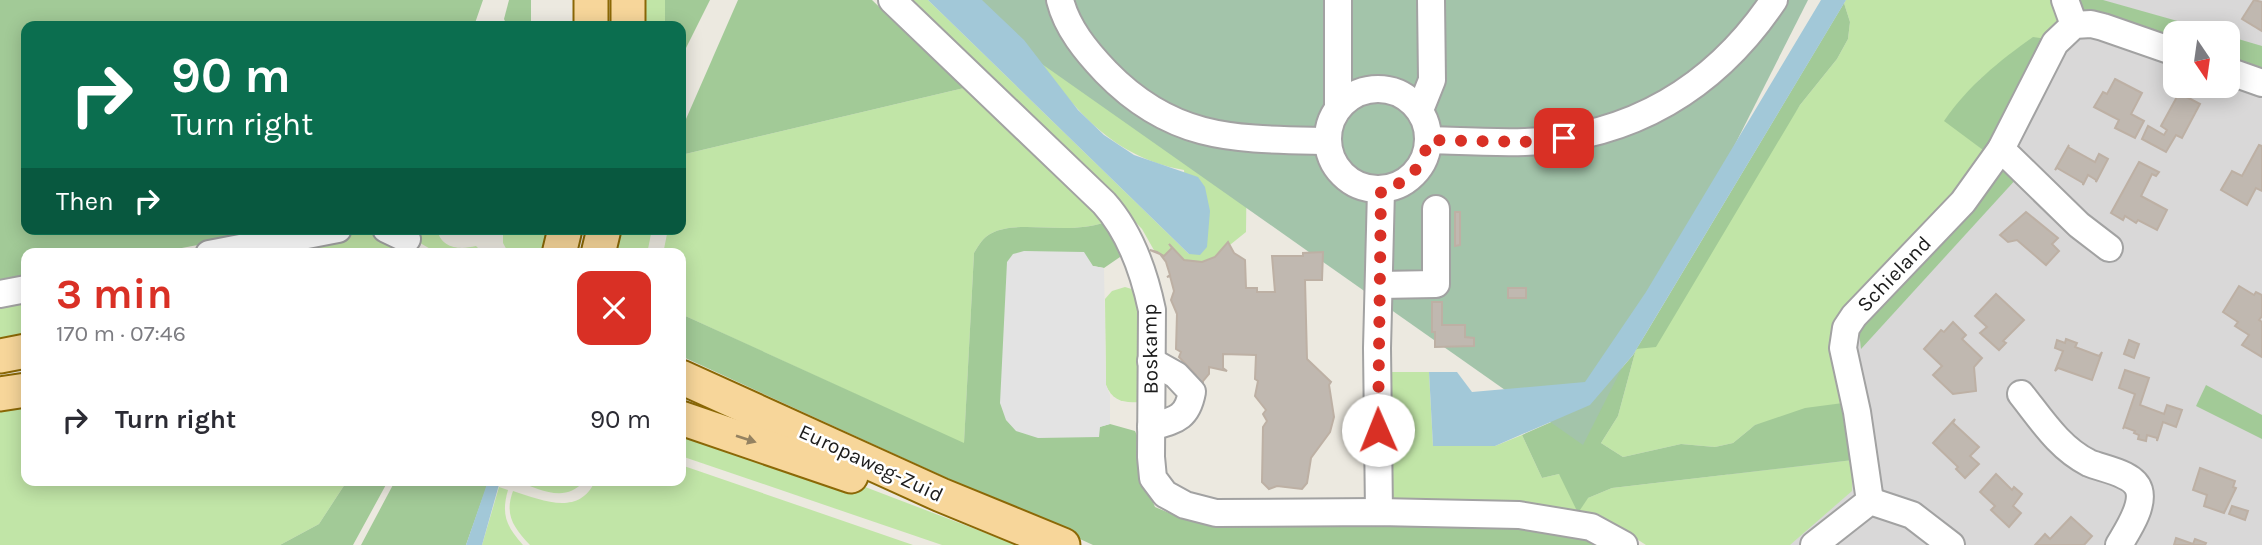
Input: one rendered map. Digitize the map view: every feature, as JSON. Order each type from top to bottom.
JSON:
[{"type":"main road","points":[[591,0],[591,21]]},
{"type":"main road","points":[[628,0],[628,21]]},
{"type":"main road","points":[[0,356],[21,352]]},
{"type":"main road","name":"Europaweg-Zuid","points":[[686,379],[941,495],[1063,545]]},
{"type":"main road","points":[[0,394],[21,391]]},
{"type":"main road","name":"Europaweg-Zuid","points":[[686,420],[925,502],[1034,545]]},
{"type":"street","name":"Boskamp","points":[[892,0],[1116,217],[1127,233],[1152,310],[1153,478],[1165,494],[1185,505],[1216,513],[1519,515],[1591,527],[1624,545]]},
{"type":"street","points":[[1060,0],[1074,33],[1091,57],[1127,94],[1156,113],[1218,136],[1328,141]]},
{"type":"street","points":[[1338,0],[1338,107],[1328,141],[1334,163],[1342,174],[1356,184],[1381,190],[1411,177],[1422,163],[1429,140],[1420,110],[1400,94],[1377,89],[1360,92],[1338,107]]},
{"type":"street","points":[[1420,110],[1432,80],[1431,0]]},
{"type":"street","points":[[1429,140],[1549,140],[1608,129],[1640,117],[1680,96],[1712,73],[1741,44],[1774,0]]},
{"type":"street","points":[[2065,0],[2074,25],[2091,24],[2103,27],[2163,48]]},
{"type":"street","name":"Schieland","points":[[1870,501],[1857,412],[1843,348],[1846,328],[1854,316],[1963,202],[2001,149],[2055,43],[2074,25]]},
{"type":"street","points":[[2240,75],[2262,83]]},
{"type":"street","points":[[2001,149],[2079,225],[2109,248]]},
{"type":"street","points":[[1379,512],[1381,190]]},
{"type":"street","points":[[1379,285],[1436,284],[1436,209]]},
{"type":"street","points":[[240,248],[307,235]]},
{"type":"street","points":[[0,294],[21,290]]},
{"type":"street","points":[[1151,427],[1174,420],[1185,412],[1192,392],[1176,374],[1152,361]]},
{"type":"street","points":[[2021,394],[2061,443],[2087,462],[2132,480],[2139,488],[2140,499],[2119,545]]},
{"type":"street","points":[[1814,545],[1870,501],[1912,515],[1951,545]]},
{"type":"shaded area","points":[[1964,0],[2262,0],[2262,545],[1693,545]]},
{"type":"shaded area","points":[[1024,251],[1084,252],[1093,266],[1104,268],[1106,385],[1110,395],[1110,424],[1100,427],[1099,437],[1038,438],[1016,431],[1006,420],[1000,403],[1007,262],[1013,254]]},
{"type":"green space","points":[[0,0],[483,0],[476,21],[21,21],[21,235],[250,235],[182,248],[21,248],[21,278],[0,282]]},
{"type":"green space","points":[[509,0],[531,0],[531,21],[504,19]]},
{"type":"green space","points":[[641,0],[665,0],[665,21],[641,21]]},
{"type":"green space","points":[[665,0],[710,0],[686,48],[686,21],[665,21]]},
{"type":"green space","points":[[738,0],[872,0],[964,88],[686,154],[686,119]]},
{"type":"green space","points":[[901,0],[928,0],[1189,254],[1184,170],[1157,163],[1132,152],[1091,123],[1024,40],[1247,148],[1246,232],[1205,265],[1184,268],[1155,252],[1142,229],[1110,196]]},
{"type":"green space","points":[[951,0],[1808,0],[1583,445]]},
{"type":"green space","points":[[1846,0],[2055,0],[2060,20],[2047,39],[1980,79],[1945,120],[1987,153],[1975,173],[1839,314],[1834,327],[1843,403],[1755,425],[1733,443],[1715,447],[1681,444],[1623,457],[1601,443],[1618,416],[1636,349],[1800,105],[1837,59],[1848,39],[1850,22],[1844,3]]},
{"type":"green space","points":[[2078,0],[2103,0],[2177,21],[2163,21],[2163,36],[2082,12]]},
{"type":"green space","points":[[1844,3],[1850,22],[1848,39],[1837,59],[1800,105],[1656,347],[1637,349]]},
{"type":"green space","points":[[2033,37],[2047,39],[1987,153],[1944,121],[1963,96],[1985,75]]},
{"type":"green space","points":[[2240,40],[2262,46],[2262,68],[2240,61]]},
{"type":"green space","points":[[964,88],[1105,222],[1076,228],[1003,229],[984,239],[974,253],[964,444],[686,316],[686,248],[664,248],[667,235],[686,235],[686,154]]},
{"type":"green space","points":[[2004,166],[2018,177],[1861,349],[1859,332],[1867,317]]},
{"type":"green space","points":[[1105,222],[1119,242],[1120,257],[1104,268],[1093,266],[1099,436],[1099,427],[1110,424],[1135,431],[1140,442],[1139,468],[1155,507],[1186,520],[1219,523],[1519,526],[1583,538],[1594,545],[1093,545],[686,358],[686,316],[964,443],[974,253],[984,239],[1003,229],[1091,226]]},
{"type":"green space","points":[[348,235],[383,235],[409,248],[276,248]]},
{"type":"green space","points":[[416,235],[439,235],[447,244],[458,248],[429,248],[415,240]]},
{"type":"green space","points":[[503,235],[553,235],[549,248],[506,248]]},
{"type":"green space","points":[[618,235],[651,235],[648,248],[614,248]]},
{"type":"green space","points":[[1125,287],[1135,290],[1140,319],[1138,402],[1118,400],[1106,385],[1105,299],[1112,291]]},
{"type":"green space","points":[[21,296],[21,340],[0,344],[0,300]]},
{"type":"green space","points":[[1636,351],[1618,416],[1601,443],[1623,457],[1681,444],[1715,447],[1733,443],[1755,425],[1805,408],[1843,403],[1853,460],[1612,488],[1588,498],[1578,513],[1559,474],[1542,478],[1522,435],[1590,405]]},
{"type":"green space","points":[[1386,372],[1429,372],[1433,446],[1495,446],[1522,435],[1542,478],[1559,474],[1588,498],[1612,488],[1853,460],[1852,491],[1790,545],[1646,545],[1600,515],[1518,504],[1388,500]]},
{"type":"green space","points":[[2206,385],[2262,415],[2262,439],[2196,406]]},
{"type":"green space","points":[[21,401],[21,486],[344,486],[319,524],[280,545],[0,545],[0,405]]},
{"type":"green space","points":[[686,427],[860,485],[1017,545],[942,545],[686,458]]},
{"type":"green space","points":[[686,467],[913,545],[530,545],[512,521],[510,500],[513,491],[559,503],[580,499],[592,486],[686,486]]},
{"type":"green space","points":[[344,486],[385,486],[353,545],[280,545],[319,524]]},
{"type":"green space","points":[[392,486],[487,486],[466,545],[361,545]]},
{"type":"green space","points":[[530,486],[579,486],[569,492],[543,491]]},
{"type":"green space","points":[[499,487],[508,490],[506,519],[523,545],[482,545]]},
{"type":"water","points":[[928,0],[982,0],[1024,40],[1078,110],[1104,135],[1134,155],[1198,177],[1205,187],[1210,211],[1207,247],[1200,255],[1189,254]]},
{"type":"water","points":[[1821,0],[1846,0],[1633,355],[1590,405],[1495,446],[1433,446],[1429,372],[1457,372],[1472,392],[1585,382],[1646,292]]},
{"type":"water","points":[[486,486],[499,486],[482,545],[466,545]]},
{"type":"building","points":[[2254,0],[2262,2],[2262,31],[2242,19]]},
{"type":"building","points":[[2115,79],[2142,93],[2131,114],[2144,121],[2135,138],[2115,128],[2119,120],[2094,107],[2103,92],[2107,94]]},
{"type":"building","points":[[2176,98],[2189,98],[2200,104],[2182,138],[2176,135],[2166,152],[2142,139],[2148,126],[2164,135],[2167,130],[2161,126]]},
{"type":"building","points":[[2069,145],[2068,147],[2095,162],[2099,154],[2108,159],[2096,182],[2088,175],[2083,185],[2057,168],[2055,170]]},
{"type":"building","points":[[2259,145],[2262,146],[2262,191],[2256,188],[2247,205],[2221,190],[2232,171],[2242,176]]},
{"type":"building","points":[[2139,162],[2159,172],[2156,176],[2152,174],[2141,196],[2167,210],[2157,230],[2138,220],[2136,223],[2125,216],[2123,220],[2111,213]]},
{"type":"building","points":[[1455,212],[1460,212],[1460,245],[1455,246]]},
{"type":"building","points":[[2026,212],[2058,238],[2052,244],[2059,251],[2046,265],[2017,240],[2008,242],[2000,235]]},
{"type":"building","points":[[1228,242],[1234,253],[1245,260],[1246,288],[1257,288],[1257,292],[1275,292],[1272,256],[1303,256],[1303,253],[1323,252],[1322,280],[1305,280],[1307,359],[1331,382],[1329,385],[1334,417],[1330,432],[1311,458],[1307,483],[1302,489],[1277,486],[1269,489],[1262,482],[1263,427],[1267,421],[1263,414],[1266,410],[1255,396],[1258,381],[1255,379],[1256,355],[1223,354],[1223,368],[1227,371],[1209,367],[1209,374],[1203,381],[1203,395],[1202,383],[1198,383],[1196,375],[1179,357],[1181,352],[1176,349],[1177,314],[1171,300],[1174,291],[1170,276],[1167,277],[1170,275],[1160,254],[1150,250],[1157,252],[1164,256],[1172,248],[1169,244],[1184,260],[1202,262],[1215,257]]},
{"type":"building","points":[[2239,286],[2254,295],[2256,292],[2262,295],[2262,316],[2259,320],[2262,322],[2262,357],[2242,345],[2249,335],[2235,326],[2238,322],[2223,312]]},
{"type":"building","points":[[1508,288],[1526,288],[1526,298],[1508,298]]},
{"type":"building","points":[[1996,294],[2024,320],[2003,341],[2006,343],[1999,350],[1980,333],[1987,327],[1975,316]]},
{"type":"building","points":[[1432,302],[1442,302],[1442,325],[1465,325],[1465,337],[1474,338],[1474,346],[1435,347]]},
{"type":"building","points":[[1953,322],[1966,335],[1962,339],[1982,358],[1974,367],[1976,391],[1953,394],[1933,375],[1942,366],[1924,349],[1941,330],[1944,332]]},
{"type":"building","points":[[2066,339],[2077,343],[2075,347],[2099,356],[2102,352],[2092,380],[2058,368],[2055,371],[2063,351],[2055,348],[2057,340],[2065,343]]},
{"type":"building","points":[[2129,340],[2139,344],[2134,358],[2124,354]]},
{"type":"building","points":[[2125,370],[2149,378],[2140,405],[2164,414],[2167,405],[2182,410],[2176,427],[2163,422],[2157,441],[2157,438],[2147,435],[2146,441],[2138,439],[2139,435],[2134,433],[2135,431],[2124,427],[2123,429],[2135,394],[2119,388]]},
{"type":"building","points":[[1955,419],[1953,423],[1979,447],[1970,456],[1979,464],[1965,478],[1956,469],[1958,467],[1933,443]]},
{"type":"building","points":[[2200,468],[2235,481],[2233,487],[2236,488],[2224,513],[2204,506],[2207,495],[2193,490]]},
{"type":"building","points":[[1996,474],[2012,490],[2014,487],[2022,494],[2013,506],[2021,513],[2009,527],[1991,510],[1995,506],[1980,492]]},
{"type":"building","points":[[2232,506],[2248,511],[2245,520],[2229,514]]},
{"type":"building","points":[[2071,517],[2092,536],[2084,545],[2035,545],[2045,534],[2050,539]]},
{"type":"building","points":[[2176,538],[2193,544],[2195,539],[2206,543],[2205,545],[2174,545]]},
{"type":"route","points":[[1378,430],[1381,190],[1411,177],[1422,163],[1429,140],[1524,142],[1564,138]]}]
